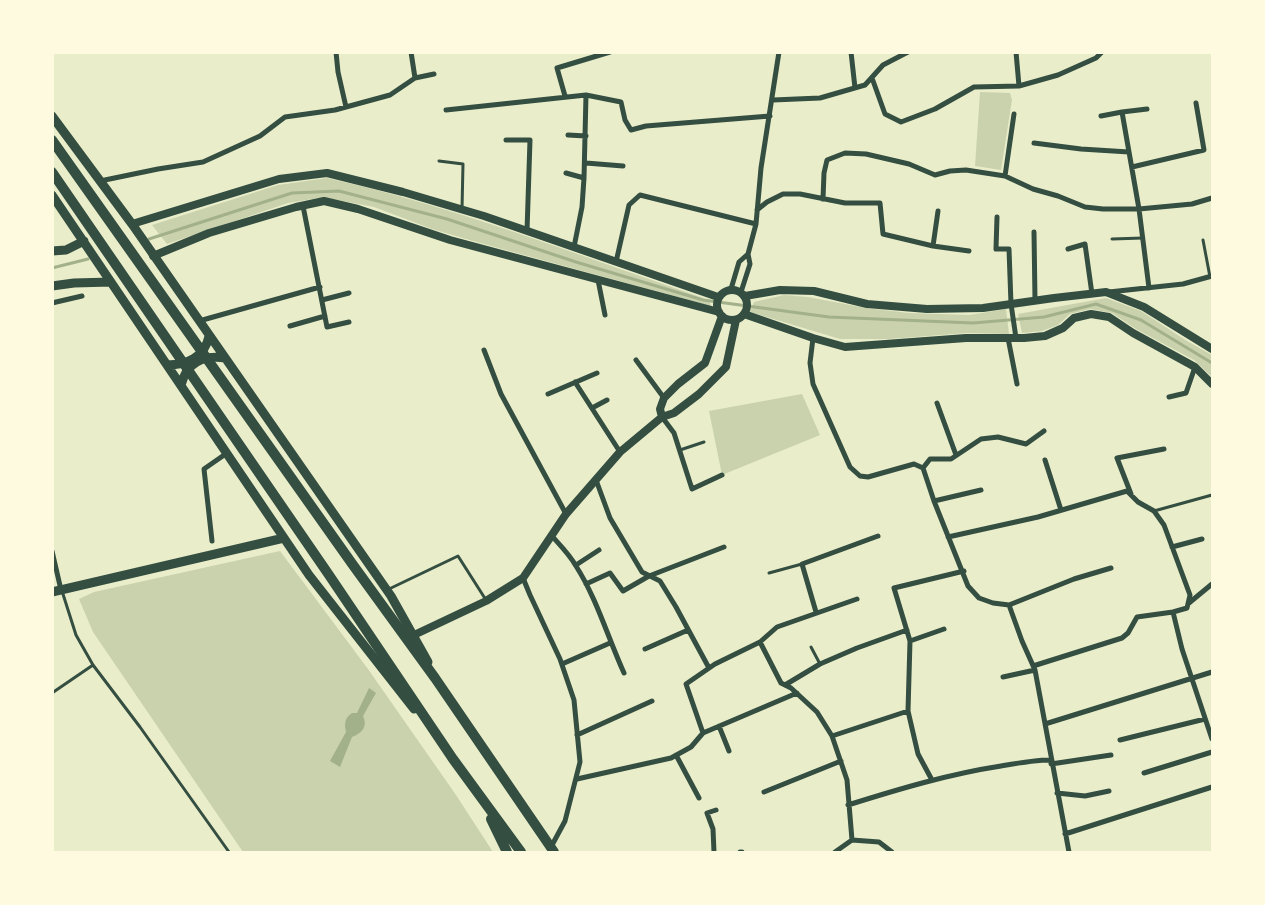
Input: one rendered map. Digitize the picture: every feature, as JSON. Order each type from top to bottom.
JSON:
[{"type":"highway","points":[[52,140],[352,565],[436,678],[552,850]]},
{"type":"highway","points":[[52,172],[329,574],[453,758],[521,852]]},
{"type":"highway","points":[[479,793],[507,852]]},
{"type":"main road","points":[[52,116],[132,224],[152,256],[387,590],[414,635],[436,678]]},
{"type":"main road","points":[[52,195],[309,575],[453,758]]},
{"type":"main road","points":[[52,251],[66,250],[84,242]]},
{"type":"main road","points":[[52,286],[74,283],[111,282]]},
{"type":"main road","points":[[167,365],[186,363],[196,358],[207,343],[209,336]]},
{"type":"main road","points":[[181,385],[183,376],[195,363],[204,358],[224,358]]},
{"type":"main road","points":[[57,591],[284,538]]},
{"type":"street","points":[[336,52],[338,72],[346,107]]},
{"type":"street","points":[[410,52],[415,78]]},
{"type":"street","points":[[565,96],[557,68],[610,52]]},
{"type":"street","points":[[414,635],[486,600],[524,578],[566,514],[620,452],[662,417],[674,413],[698,394],[726,367],[736,320],[744,314],[748,305],[743,294],[750,264],[748,254],[756,224],[761,168],[779,52]]},
{"type":"street","points":[[851,52],[856,88]]},
{"type":"street","points":[[773,100],[820,98],[865,85],[883,66],[908,52]]},
{"type":"street","points":[[1016,52],[1020,86]]},
{"type":"street","points":[[872,78],[885,114],[901,122],[935,108],[974,87],[1020,86],[1058,75],[1096,58],[1102,52]]},
{"type":"street","points":[[100,181],[203,162],[260,136],[285,117],[334,110],[390,95],[415,78],[434,74]]},
{"type":"street","points":[[574,247],[582,207],[586,163],[586,95]]},
{"type":"street","points":[[446,110],[538,102],[565,96],[586,95],[621,102],[625,120],[631,130],[646,126],[770,116]]},
{"type":"street","points":[[1132,167],[1164,161],[1204,150],[1196,104]]},
{"type":"street","points":[[1101,116],[1148,109]]},
{"type":"street","points":[[1122,112],[1139,210],[1149,288]]},
{"type":"street","points":[[1005,176],[1014,114]]},
{"type":"street","points":[[568,135],[586,136]]},
{"type":"street","points":[[506,140],[530,140],[527,231]]},
{"type":"street","points":[[1034,143],[1129,152]]},
{"type":"street","points":[[823,199],[824,173],[827,160],[845,153],[866,154],[908,164],[935,175],[950,171],[966,170],[1005,176],[1033,189],[1058,196],[1085,207],[1139,210],[1192,204],[1212,198]]},
{"type":"street","points":[[586,163],[623,166]]},
{"type":"street","points":[[132,224],[279,179],[327,173],[462,209],[718,297]]},
{"type":"street","points":[[566,173],[584,178]]},
{"type":"street","points":[[757,210],[767,202],[783,194],[800,194],[845,204],[880,203],[883,234],[933,246],[969,251]]},
{"type":"street","points":[[616,262],[629,205],[640,195],[756,224]]},
{"type":"street","points":[[152,256],[209,233],[303,206],[324,202],[358,208],[450,240],[720,314],[726,319],[736,320]]},
{"type":"street","points":[[303,206],[327,327],[350,322]]},
{"type":"street","points":[[933,246],[938,211]]},
{"type":"street","points":[[997,216],[996,250],[1009,249],[1012,338],[1017,384]]},
{"type":"street","points":[[1034,232],[1035,300]]},
{"type":"street","points":[[1068,249],[1085,244],[1092,294]]},
{"type":"street","points":[[731,289],[739,262],[748,254]]},
{"type":"street","points":[[722,475],[692,489],[674,433],[662,417],[660,409],[664,398],[704,363],[720,314],[716,302],[718,297],[726,290],[731,289],[743,294],[780,290],[814,291],[867,304],[927,309],[983,308],[1035,300],[1183,284],[1211,276]]},
{"type":"street","points":[[598,280],[605,315]]},
{"type":"street","points":[[198,322],[320,287]]},
{"type":"street","points":[[1106,292],[1144,307],[1212,349]]},
{"type":"street","points":[[322,300],[349,293]]},
{"type":"street","points":[[52,303],[82,296]]},
{"type":"street","points":[[744,314],[845,347],[966,338],[1045,336],[1063,328],[1074,318],[1091,314],[1109,317],[1133,333],[1195,367],[1212,384]]},
{"type":"street","points":[[290,326],[325,316]]},
{"type":"street","points":[[813,338],[810,363],[813,384],[850,467],[860,476],[868,477],[914,464],[923,468],[948,537],[964,571],[968,586],[980,598],[993,603],[1009,605],[1074,579],[1111,568]]},
{"type":"street","points":[[484,350],[501,394],[566,514]]},
{"type":"street","points":[[636,360],[664,398]]},
{"type":"street","points":[[1170,397],[1186,393],[1195,367]]},
{"type":"street","points":[[548,394],[597,373]]},
{"type":"street","points":[[576,382],[620,452]]},
{"type":"street","points":[[592,408],[607,400]]},
{"type":"street","points":[[937,403],[956,455]]},
{"type":"street","points":[[923,468],[930,459],[951,459],[981,439],[998,437],[1026,444],[1044,431]]},
{"type":"street","points":[[1132,496],[1117,458],[1164,449]]},
{"type":"street","points":[[212,541],[204,469],[227,454]]},
{"type":"street","points":[[1045,460],[1061,510]]},
{"type":"street","points":[[596,480],[610,518],[642,572],[660,581],[709,668]]},
{"type":"street","points":[[934,501],[980,490]]},
{"type":"street","points":[[948,537],[1061,510],[1127,491],[1138,502],[1154,511],[1164,525],[1190,595],[1187,608],[1173,612],[1137,616],[1128,633],[1122,638],[1003,678]]},
{"type":"street","points":[[551,536],[576,565],[624,673]]},
{"type":"street","points":[[816,612],[802,564],[878,536]]},
{"type":"street","points":[[1172,547],[1202,538]]},
{"type":"street","points":[[586,584],[610,573],[623,591],[649,576],[724,547]]},
{"type":"street","points":[[576,565],[599,550]]},
{"type":"street","points":[[53,552],[57,591]]},
{"type":"street","points":[[932,780],[918,754],[908,711],[910,641],[894,588],[964,571]]},
{"type":"street","points":[[524,578],[562,664],[574,700],[580,762],[566,821],[552,850]]},
{"type":"street","points":[[1189,603],[1212,584]]},
{"type":"street","points":[[703,733],[686,684],[709,668],[760,642],[777,627],[857,599]]},
{"type":"street","points":[[1009,605],[1034,668],[1069,852]]},
{"type":"street","points":[[1173,612],[1192,679],[1212,739]]},
{"type":"street","points":[[910,641],[944,629]]},
{"type":"street","points":[[645,649],[688,630]]},
{"type":"street","points":[[785,685],[820,664],[857,648],[908,630]]},
{"type":"street","points":[[760,642],[781,683],[797,693],[817,712],[832,736],[847,780],[852,840]]},
{"type":"street","points":[[562,664],[610,643]]},
{"type":"street","points":[[1044,724],[1212,672]]},
{"type":"street","points":[[577,779],[671,758],[690,747],[703,733],[797,693]]},
{"type":"street","points":[[577,735],[652,701]]},
{"type":"street","points":[[832,736],[908,711]]},
{"type":"street","points":[[1120,740],[1205,719]]},
{"type":"street","points":[[718,726],[728,752]]},
{"type":"street","points":[[1144,773],[1212,752]]},
{"type":"street","points":[[676,755],[699,798]]},
{"type":"street","points":[[848,805],[971,770],[1039,760],[1051,762],[1111,755]]},
{"type":"street","points":[[764,792],[841,761]]},
{"type":"street","points":[[1065,834],[1212,787]]},
{"type":"street","points":[[1057,793],[1085,796],[1109,791]]},
{"type":"street","points":[[714,852],[714,830],[707,813],[716,810]]},
{"type":"street","points":[[834,852],[852,840],[878,842],[892,852]]},
{"type":"lane","points":[[439,161],[463,164],[462,209]]},
{"type":"lane","points":[[1112,239],[1143,238]]},
{"type":"lane","points":[[1204,240],[1211,276]]},
{"type":"lane","points":[[680,450],[704,442]]},
{"type":"lane","points":[[1154,511],[1212,495]]},
{"type":"lane","points":[[387,590],[458,556],[486,600]]},
{"type":"lane","points":[[769,573],[802,564]]},
{"type":"lane","points":[[57,591],[76,635],[93,665],[140,726],[229,852]]},
{"type":"lane","points":[[811,647],[820,664]]},
{"type":"lane","points":[[52,693],[93,665]]},
{"type":"shaded area","points":[[980,92],[1010,93],[1012,100],[1001,170],[975,166]]},
{"type":"shaded area","points":[[327,178],[424,203],[520,234],[709,300],[711,306],[432,229],[374,207],[332,199],[319,198],[288,203],[167,244],[152,225],[278,185]]},
{"type":"shaded area","points":[[784,295],[909,313],[969,315],[1006,309],[1009,334],[967,333],[889,339],[840,339],[750,312],[754,302]]},
{"type":"shaded area","points":[[1106,298],[1141,311],[1212,355],[1212,377],[1194,360],[1136,329],[1112,313],[1090,309],[1070,314],[1058,325],[1042,331],[1022,333],[1018,314]]},
{"type":"shaded area","points":[[802,394],[820,435],[722,475],[709,411]]},
{"type":"shaded area","points":[[280,551],[368,669],[456,795],[493,852],[243,852],[93,632],[79,599],[94,592]]},
{"type":"shaded area","points":[[369,688],[376,693],[363,716],[365,723],[363,729],[359,734],[352,737],[340,767],[330,761],[346,732],[346,719],[352,713],[357,713]]},
{"type":"waterway","points":[[149,239],[292,193],[339,191],[447,219],[576,262],[703,300],[829,317],[973,323],[1044,317],[1096,304],[1141,320],[1212,363]]},
{"type":"waterway","points":[[52,268],[88,259]]}]
